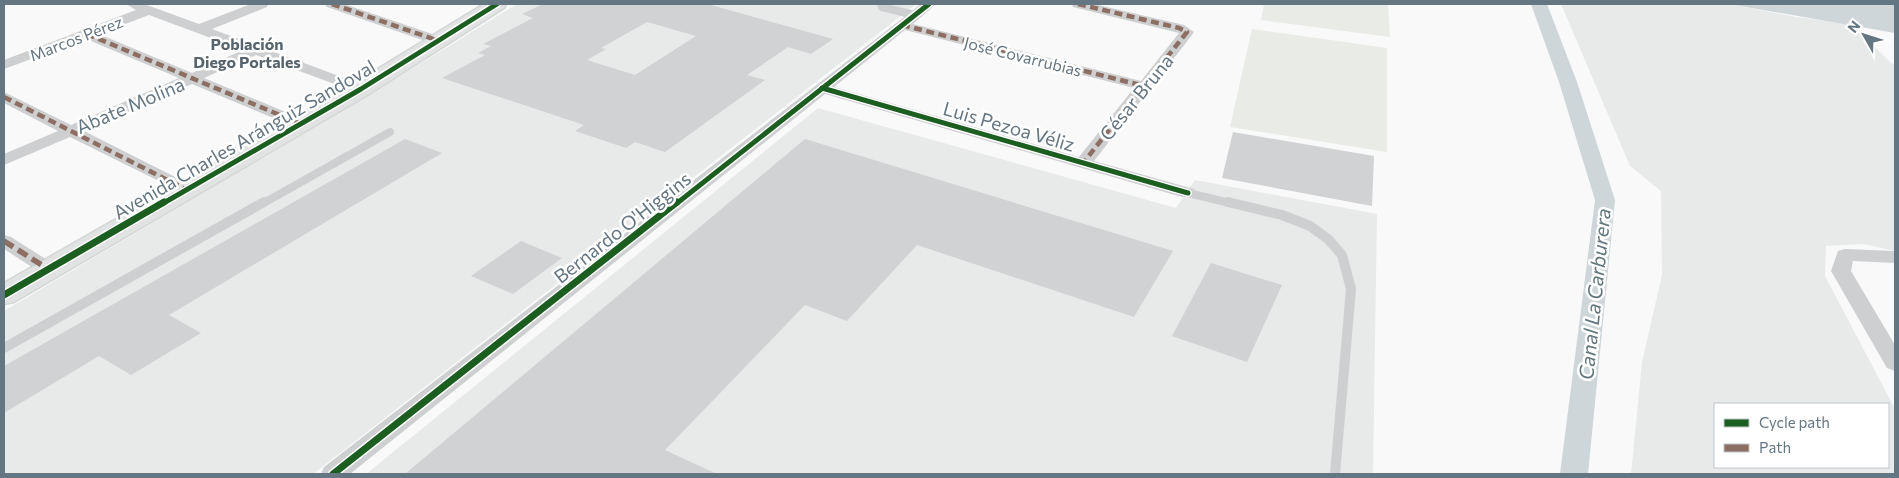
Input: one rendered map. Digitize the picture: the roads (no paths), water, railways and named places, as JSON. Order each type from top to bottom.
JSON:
[{"type":"street","points":[[132,4],[361,89]]},
{"type":"street","points":[[199,29],[262,4]]},
{"type":"street","points":[[332,4],[439,41]]},
{"type":"street","name":"Avenida Charles Aránguiz Sandoval","points":[[4,295],[361,89],[497,4]]},
{"type":"street","name":"Bernardo O'Higgins","points":[[333,474],[929,4]]},
{"type":"street","name":"César Bruna","points":[[1078,4],[1186,30],[1186,34],[1083,163]]},
{"type":"street","name":"Marcos Pérez","points":[[4,65],[149,10]]},
{"type":"street","name":"José Covarrubias","points":[[902,25],[1144,86]]},
{"type":"street","points":[[86,34],[301,124]]},
{"type":"street","name":"Abate Molina","points":[[4,160],[256,50]]},
{"type":"street","name":"Luis Pezoa Véliz","points":[[822,88],[1188,193]]},
{"type":"street","points":[[4,97],[187,190]]},
{"type":"street","points":[[4,242],[48,269]]},
{"type":"street","points":[[1895,257],[1845,255],[1841,271],[1895,362]]},
{"type":"lane","points":[[881,4],[882,7],[914,15]]},
{"type":"lane","points":[[4,348],[390,132]]},
{"type":"lane","points":[[1188,193],[1282,215],[1303,223],[1328,239],[1342,255],[1351,289],[1335,474]]},
{"type":"waterway","name":"Canal La Carburera","points":[[1539,4],[1568,82],[1605,200],[1574,474]]},
{"type":"district","name":"Población Diego Portales","points":[[247,52]]}]
